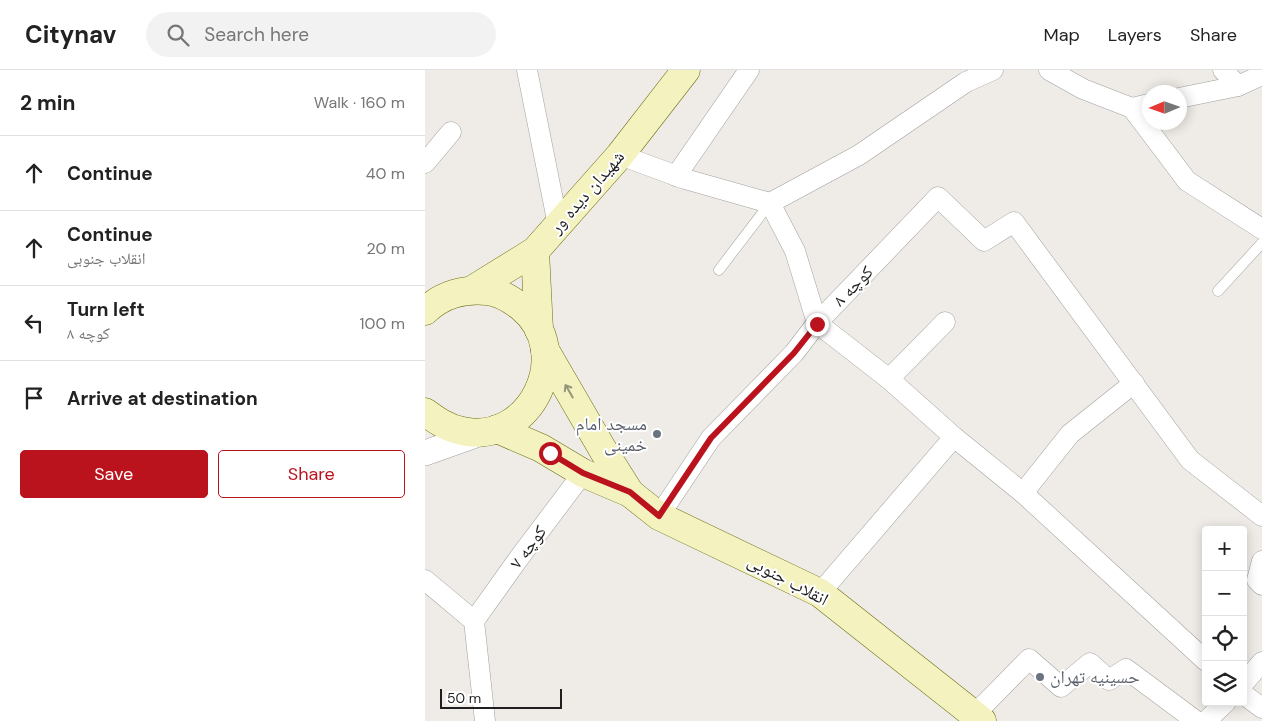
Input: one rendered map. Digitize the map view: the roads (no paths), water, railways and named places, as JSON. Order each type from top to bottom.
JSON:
[{"type":"main road","name":"شهیدان دیده ور","points":[[472,290],[535,251],[620,155],[686,70]]},
{"type":"main road","points":[[425,412],[442,424],[462,431],[490,430],[515,420],[530,406],[540,389],[545,370],[535,251]]},
{"type":"main road","points":[[428,300],[472,290],[492,291],[511,300],[527,313],[603,450],[630,492]]},
{"type":"main road","points":[[490,430],[541,448],[583,473],[630,492]]},
{"type":"main road","name":"انقلاب جنوبی","points":[[630,492],[659,516],[820,593],[978,718]]},
{"type":"street","points":[[527,70],[558,225]]},
{"type":"street","points":[[677,176],[749,70]]},
{"type":"street","points":[[620,155],[677,176],[770,203],[859,155],[961,76],[993,70]]},
{"type":"street","points":[[1049,70],[1083,89],[1141,106],[1187,181],[1262,229]]},
{"type":"street","points":[[1223,70],[1238,86]]},
{"type":"street","points":[[1187,96],[1238,86],[1262,75]]},
{"type":"street","points":[[425,163],[451,132]]},
{"type":"street","name":"کوچه ۸","points":[[659,516],[711,438],[794,353],[817,324],[938,197],[984,241],[1014,222],[1134,383]]},
{"type":"street","points":[[770,203],[795,251],[817,324],[889,379],[954,437],[1023,493],[1202,657]]},
{"type":"street","points":[[889,379],[945,322]]},
{"type":"street","points":[[1023,493],[1069,434],[1134,383],[1191,460],[1262,516]]},
{"type":"street","points":[[425,453],[490,430]]},
{"type":"street","points":[[820,593],[954,437]]},
{"type":"street","name":"کوچه ۷","points":[[474,621],[583,473]]},
{"type":"street","points":[[1262,561],[1257,580],[1262,585]]},
{"type":"street","points":[[425,580],[474,621],[485,721]]},
{"type":"street","points":[[978,718],[1029,658],[1061,687],[1090,663],[1109,680],[1126,670],[1196,721]]},
{"type":"street","points":[[1247,679],[1262,662]]},
{"type":"street","points":[[1247,697],[1262,708]]},
{"type":"street","points":[[1206,721],[1222,706]]},
{"type":"lane","points":[[719,270],[770,203]]},
{"type":"lane","points":[[1218,291],[1262,243]]},
{"type":"place","name":"مسجد امام خمینی","points":[[657,434]]},
{"type":"place","name":"حسینیه تهران","points":[[1040,677]]}]
